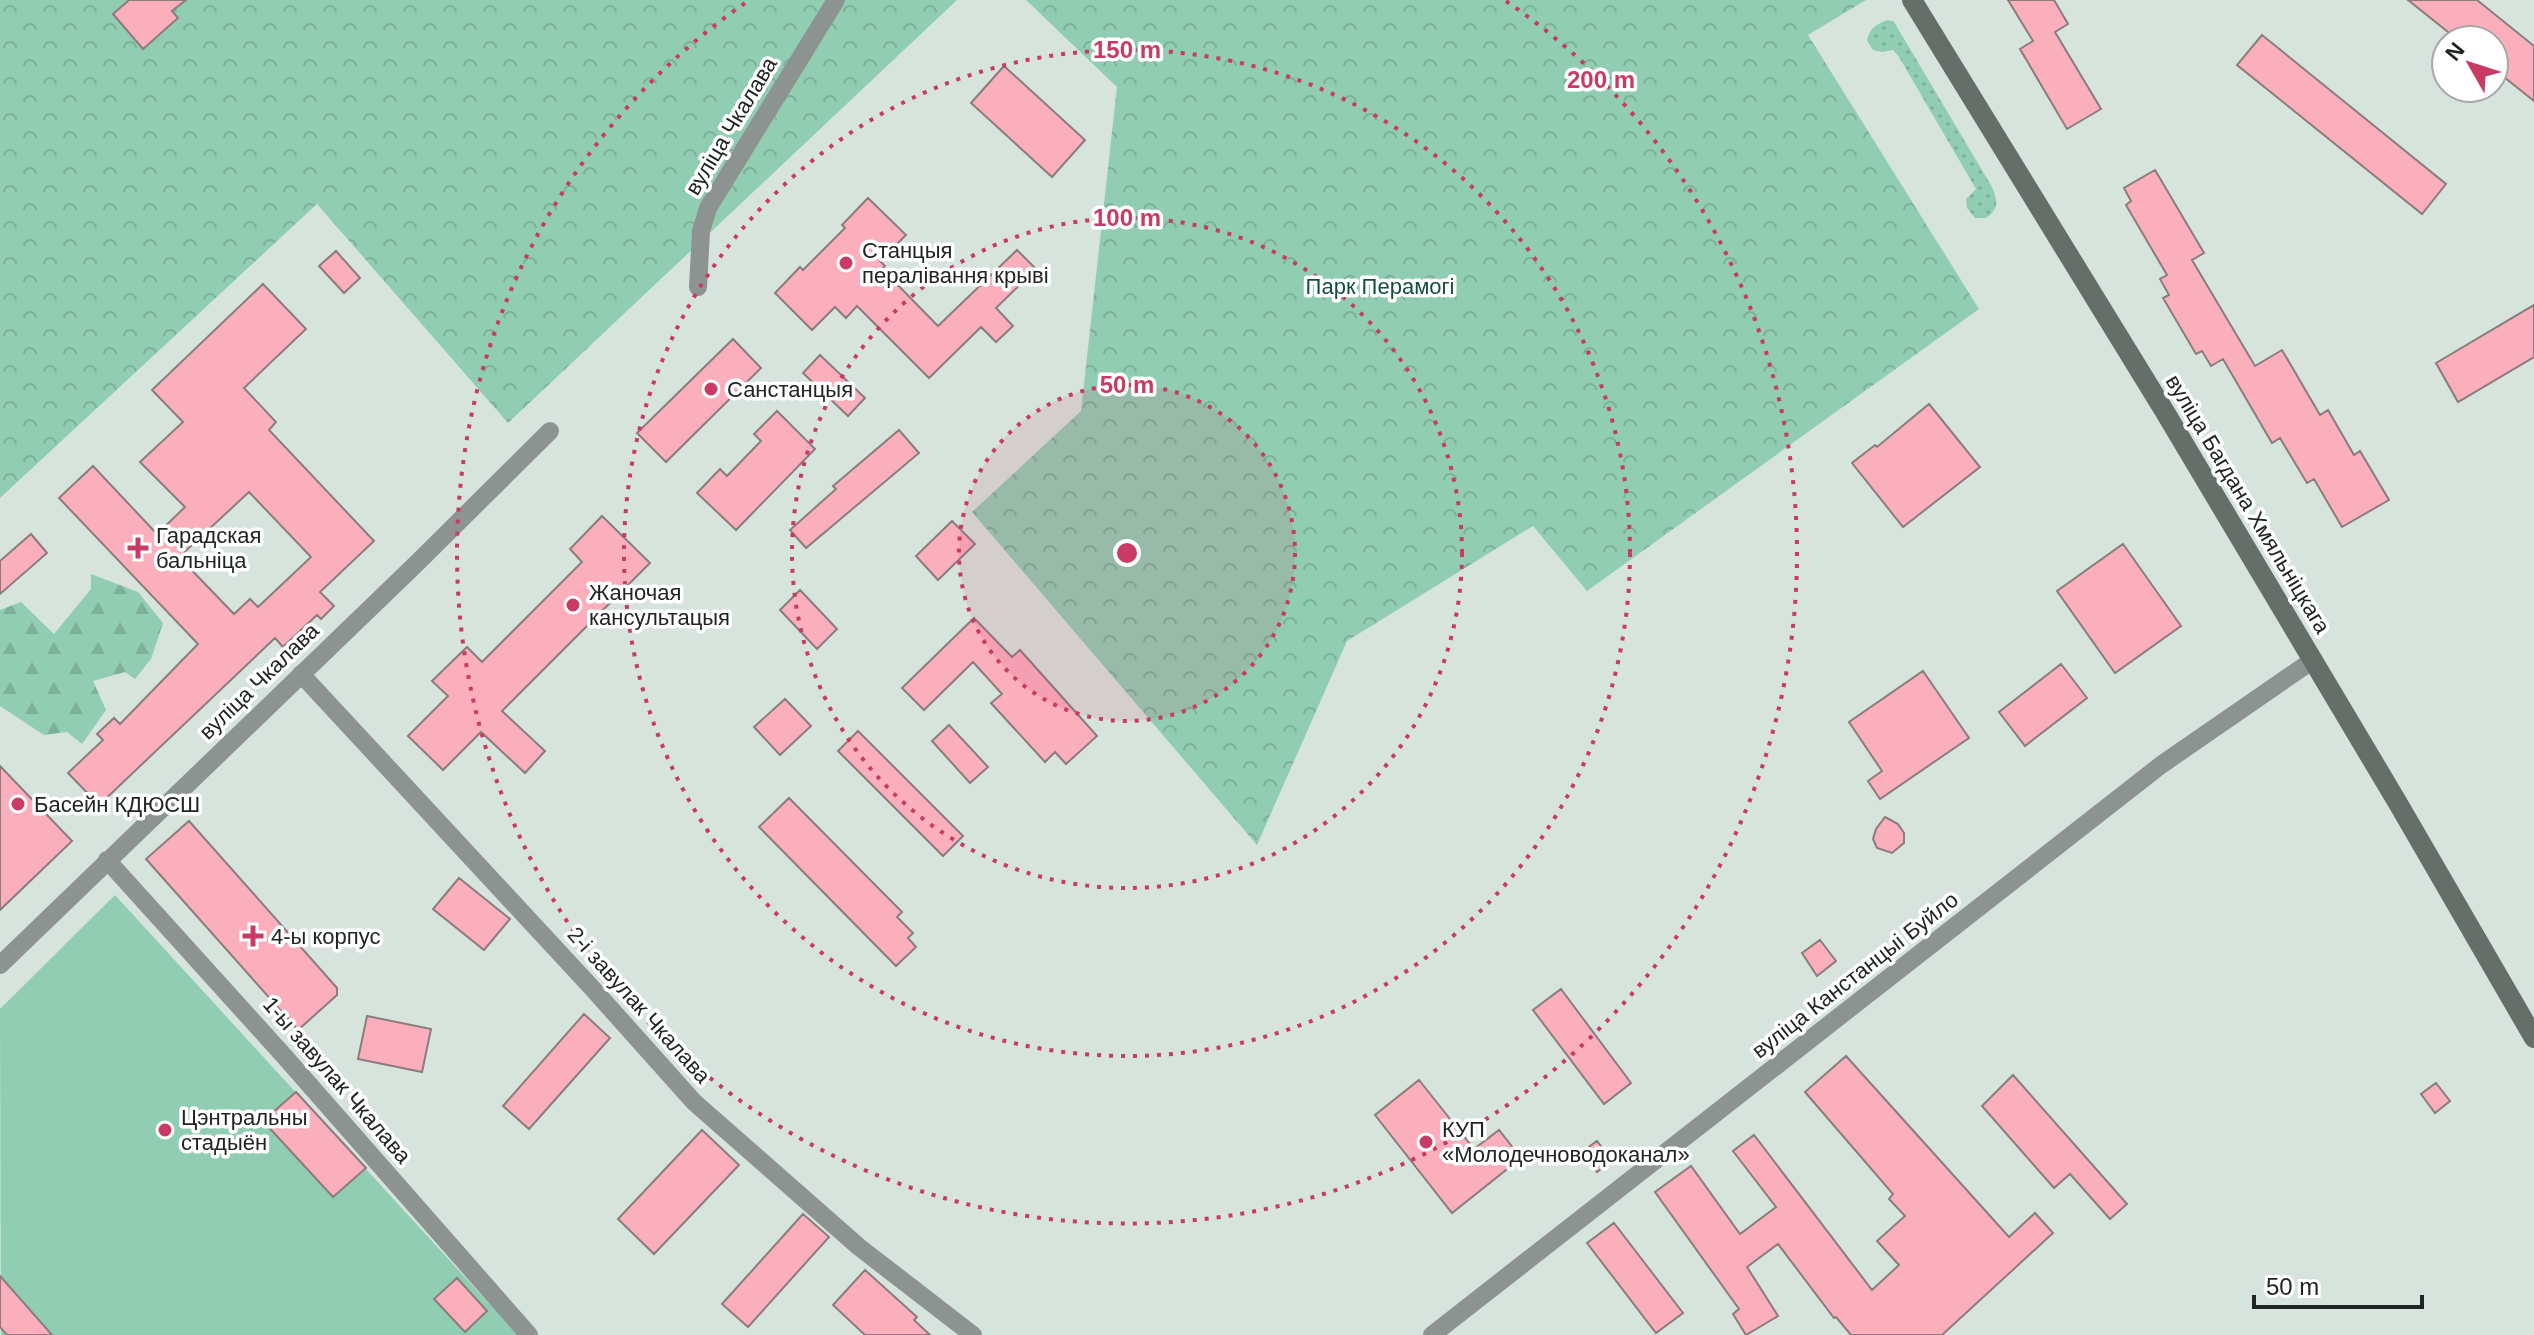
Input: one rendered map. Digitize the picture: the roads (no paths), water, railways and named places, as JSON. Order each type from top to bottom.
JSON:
[{"type":"street","name":"вуліца Чкалава","points":[[698,287],[701,231],[708,208],[836,0]]},
{"type":"street","name":"вуліца Багдана Хмяльніцкага","points":[[1912,0],[2165,412],[2534,1038]]},
{"type":"street","name":"вуліца Чкалава","points":[[0,965],[550,431]]},
{"type":"street","name":"вуліца Канстанцыі Буйло","points":[[1432,1335],[2161,765],[2313,660]]},
{"type":"street","name":"2-і завулак Чкалава","points":[[301,674],[694,1102],[859,1247],[973,1335]]},
{"type":"street","name":"1-ы завулак Чкалава","points":[[113,854],[285,1057],[529,1335]]},
{"type":"place","name":"Станцыя пералівання крыві","points":[[846,263]]},
{"type":"place","name":"Санстанцыя","points":[[711,389]]},
{"type":"place","name":"Гарадская бальніца","points":[[138,548]]},
{"type":"place","name":"Жаночая кансультацыя","points":[[573,605]]},
{"type":"place","name":"Басейн КДЮСШ","points":[[18,804]]},
{"type":"place","name":"4-ы корпус","points":[[253,936]]},
{"type":"place","name":"Цэнтральны стадыён","points":[[165,1130]]},
{"type":"place","name":"КУП «Молодечноводоканал»","points":[[1426,1142]]},
{"type":"park label","name":"Парк Перамогі","points":[[1380,286]]}]
